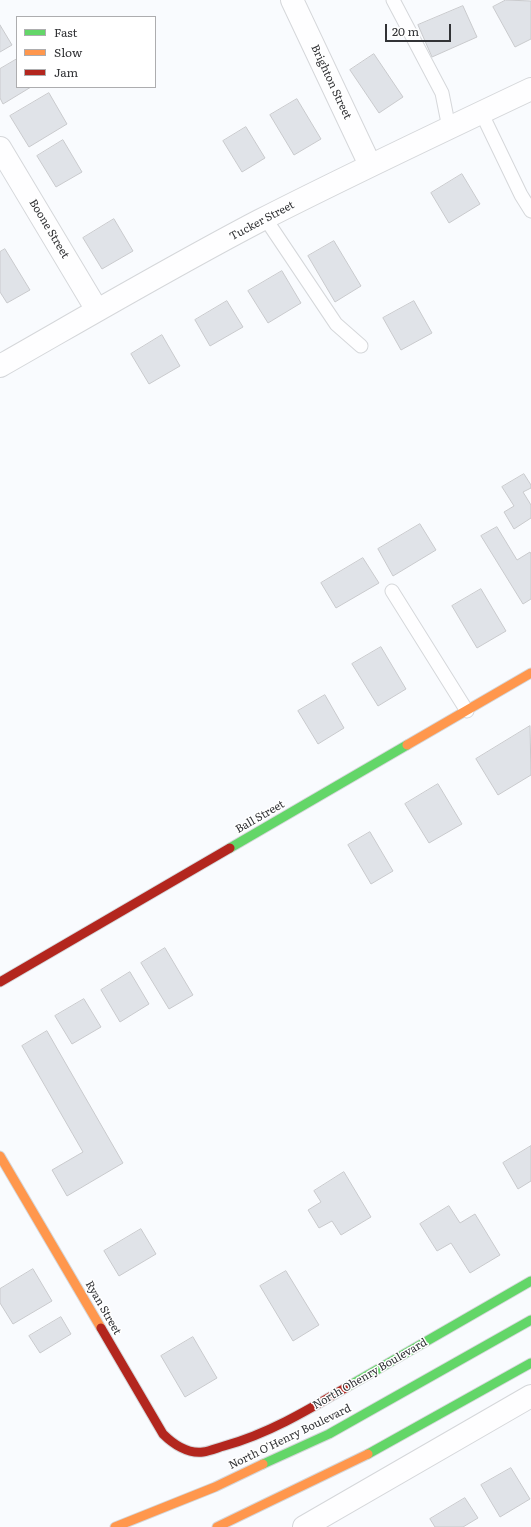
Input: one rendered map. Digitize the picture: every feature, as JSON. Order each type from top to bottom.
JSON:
[{"type":"main road","name":"Ball Street","points":[[0,982],[531,674]]},
{"type":"main road","name":"Ryan Street","points":[[0,1156],[163,1434],[172,1443],[190,1451],[203,1452]]},
{"type":"main road","name":"North Ohenry Boulevard","points":[[203,1452],[246,1440],[302,1413],[531,1281]]},
{"type":"main road","name":"North O'Henry Boulevard","points":[[115,1527],[215,1487],[329,1434],[531,1320]]},
{"type":"main road","points":[[217,1527],[348,1465],[531,1363]]},
{"type":"street","name":"Brighton Street","points":[[292,0],[370,165]]},
{"type":"street","name":"Tucker Street","points":[[0,366],[97,310],[265,218],[370,165],[531,89]]},
{"type":"street","name":"Boone Street","points":[[0,148],[97,310]]},
{"type":"street","points":[[304,1527],[531,1396]]},
{"type":"lane","points":[[393,0],[442,93],[449,128]]},
{"type":"lane","points":[[481,112],[521,195],[531,211]]},
{"type":"lane","points":[[265,218],[336,324],[361,346]]},
{"type":"lane","points":[[392,591],[467,711]]},
{"type":"building","points":[[506,0],[531,1],[531,39],[515,47],[493,7]]},
{"type":"building","points":[[463,6],[477,37],[432,57],[418,25]]},
{"type":"building","points":[[0,25],[12,45],[0,52]]},
{"type":"building","points":[[374,54],[403,97],[379,113],[350,70]]},
{"type":"building","points":[[16,60],[16,88],[29,88],[3,104],[0,98],[0,69]]},
{"type":"building","points":[[49,93],[67,124],[29,147],[10,116]]},
{"type":"building","points":[[297,99],[321,139],[294,155],[270,115]]},
{"type":"building","points":[[246,127],[265,158],[242,172],[223,141]]},
{"type":"building","points":[[63,140],[82,172],[56,187],[37,156]]},
{"type":"building","points":[[462,174],[480,204],[449,223],[431,193]]},
{"type":"building","points":[[114,219],[133,251],[102,269],[83,238]]},
{"type":"building","points":[[334,241],[361,286],[335,302],[308,256]]},
{"type":"building","points":[[5,249],[30,290],[7,303],[0,292],[0,252]]},
{"type":"building","points":[[282,271],[301,303],[268,323],[248,291]]},
{"type":"building","points":[[227,301],[243,327],[210,346],[195,320]]},
{"type":"building","points":[[414,301],[432,333],[401,350],[383,318]]},
{"type":"building","points":[[162,335],[180,366],[149,384],[131,354]]},
{"type":"building","points":[[524,474],[531,485],[531,488],[523,492],[531,505],[531,518],[514,529],[504,512],[514,506],[502,487]]},
{"type":"building","points":[[420,524],[436,550],[393,576],[378,549]]},
{"type":"building","points":[[497,527],[517,560],[530,552],[531,554],[531,599],[523,604],[481,536]]},
{"type":"building","points":[[363,558],[379,583],[336,608],[321,583]]},
{"type":"building","points":[[481,589],[506,631],[477,648],[452,606]]},
{"type":"building","points":[[381,647],[406,689],[378,706],[352,664]]},
{"type":"building","points":[[325,695],[344,728],[318,744],[298,711]]},
{"type":"building","points":[[530,726],[531,775],[498,795],[476,759]]},
{"type":"building","points":[[438,784],[462,824],[429,843],[405,804]]},
{"type":"building","points":[[370,832],[393,871],[371,884],[348,845]]},
{"type":"building","points":[[165,948],[193,995],[169,1009],[141,963]]},
{"type":"building","points":[[130,972],[149,1004],[120,1022],[101,990]]},
{"type":"building","points":[[84,999],[101,1027],[72,1044],[55,1016]]},
{"type":"building","points":[[47,1031],[123,1163],[67,1196],[52,1170],[83,1152],[22,1046]]},
{"type":"building","points":[[531,1146],[531,1181],[518,1189],[503,1163]]},
{"type":"building","points":[[344,1172],[371,1217],[341,1235],[332,1221],[319,1228],[308,1210],[321,1202],[314,1191]]},
{"type":"building","points":[[449,1206],[460,1223],[475,1214],[500,1255],[470,1273],[451,1243],[437,1251],[420,1224]]},
{"type":"building","points":[[141,1229],[156,1254],[119,1276],[104,1251]]},
{"type":"building","points":[[33,1269],[52,1301],[13,1324],[0,1303],[0,1289]]},
{"type":"building","points":[[286,1271],[319,1325],[293,1341],[260,1286]]},
{"type":"building","points":[[61,1317],[71,1334],[40,1353],[29,1336]]},
{"type":"building","points":[[193,1337],[217,1378],[185,1397],[161,1356]]},
{"type":"building","points":[[511,1468],[530,1499],[500,1517],[481,1485]]},
{"type":"building","points":[[465,1498],[478,1518],[463,1527],[435,1527],[430,1519]]},
{"type":"traffic: fast","points":[[230,848],[407,745]]},
{"type":"traffic: fast","points":[[347,1387],[531,1281]]},
{"type":"traffic: fast","points":[[263,1464],[329,1434],[531,1320]]},
{"type":"traffic: fast","points":[[368,1454],[531,1363]]},
{"type":"traffic: slow","points":[[407,745],[531,673]]},
{"type":"traffic: slow","points":[[0,1156],[101,1328]]},
{"type":"traffic: slow","points":[[217,1527],[368,1454]]},
{"type":"traffic: slow","points":[[115,1527],[215,1487],[263,1464]]},
{"type":"traffic: jam","points":[[0,982],[230,848]]},
{"type":"traffic: jam","points":[[101,1328],[163,1434],[176,1445],[186,1450],[197,1452],[208,1451],[256,1435],[303,1413],[347,1387]]}]
